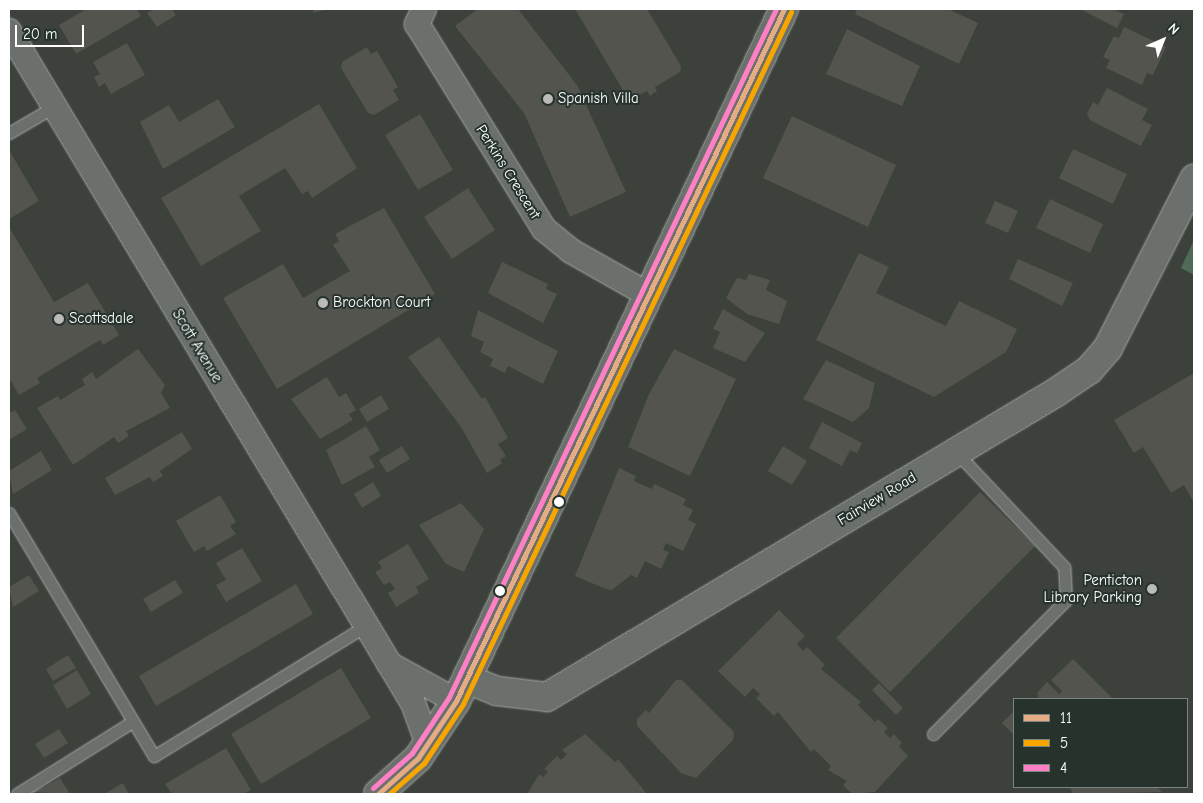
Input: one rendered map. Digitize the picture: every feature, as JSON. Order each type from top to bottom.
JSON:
[{"type":"street","name":"Perkins Crescent","points":[[424,9],[417,24],[544,229],[571,251],[647,294]]},
{"type":"street","points":[[378,794],[428,744],[461,690],[647,294],[784,9]]},
{"type":"street","name":"Scott Avenue","points":[[9,31],[385,662],[413,703],[428,744]]},
{"type":"street","name":"Fairview Road","points":[[461,690],[497,691],[547,697],[1055,393],[1089,370],[1108,348],[1194,179]]},
{"type":"street","points":[[385,662],[461,690]]},
{"type":"lane","points":[[9,133],[55,106]]},
{"type":"lane","points":[[932,734],[1066,600],[1064,567],[956,452]]},
{"type":"lane","points":[[9,513],[154,756],[364,626]]},
{"type":"lane","points":[[17,794],[132,722]]},
{"type":"green space","points":[[1194,240],[1194,275],[1181,268]]},
{"type":"building","points":[[86,9],[137,9],[141,16],[76,54],[59,25]]},
{"type":"building","points":[[154,9],[172,9],[176,15],[157,27],[147,13]]},
{"type":"building","points":[[313,9],[329,9],[313,13]]},
{"type":"building","name":"Spanish Villa","points":[[478,9],[518,9],[577,85],[626,192],[570,217],[524,113],[455,26]]},
{"type":"building","points":[[575,9],[647,9],[681,66],[680,72],[655,87],[657,91],[650,96],[647,91],[634,98],[627,97]]},
{"type":"building","points":[[857,9],[948,9],[978,23],[959,64],[855,14]]},
{"type":"building","points":[[1080,9],[1113,9],[1124,14],[1117,28]]},
{"type":"building","points":[[1124,27],[1166,47],[1153,75],[1147,73],[1142,85],[1106,68],[1110,60],[1103,57],[1114,36],[1119,38]]},
{"type":"building","points":[[847,29],[920,66],[902,106],[826,74]]},
{"type":"building","points":[[127,43],[145,75],[111,94],[105,83],[99,87],[94,77],[100,74],[93,62]]},
{"type":"building","points":[[367,47],[371,54],[377,51],[398,87],[393,90],[399,100],[374,115],[368,113],[341,68],[342,62]]},
{"type":"building","points":[[1107,88],[1148,109],[1142,120],[1152,125],[1141,146],[1090,120],[1087,114],[1093,102],[1098,105]]},
{"type":"building","points":[[218,99],[235,127],[163,169],[140,122],[169,105],[179,122]]},
{"type":"building","points":[[319,104],[357,168],[312,198],[308,191],[302,194],[285,168],[239,196],[261,231],[201,266],[161,198]]},
{"type":"building","points":[[420,114],[453,170],[418,190],[385,135]]},
{"type":"building","points":[[792,116],[896,165],[868,227],[763,178]]},
{"type":"building","points":[[1073,149],[1127,174],[1113,204],[1059,178]]},
{"type":"building","points":[[9,150],[39,201],[9,219]]},
{"type":"building","points":[[468,188],[495,230],[452,259],[424,217]]},
{"type":"building","points":[[1050,199],[1103,224],[1090,253],[1036,228]]},
{"type":"building","points":[[995,201],[1018,211],[1008,233],[985,223]]},
{"type":"building","name":"Brockton Court","points":[[384,208],[435,294],[277,389],[223,298],[283,264],[303,298],[350,271],[333,245],[339,241],[335,234]]},
{"type":"building","name":"Scottsdale","points":[[9,227],[54,302],[88,283],[119,335],[103,345],[100,340],[37,378],[40,383],[19,395],[9,378]]},
{"type":"building","points":[[859,253],[889,267],[876,293],[946,326],[959,301],[1017,329],[1006,352],[934,397],[816,340]]},
{"type":"building","points":[[1018,259],[1073,283],[1062,306],[1009,279]]},
{"type":"building","points":[[502,262],[548,284],[546,289],[557,294],[543,323],[488,293]]},
{"type":"building","points":[[749,274],[770,280],[766,290],[787,301],[779,324],[747,314],[726,298],[737,278],[746,280]]},
{"type":"building","points":[[723,309],[765,333],[745,362],[713,348],[720,332],[713,329]]},
{"type":"building","points":[[478,310],[558,351],[543,384],[508,366],[505,373],[490,366],[493,359],[480,352],[484,342],[471,336]]},
{"type":"building","points":[[439,337],[482,399],[485,397],[508,438],[498,444],[506,456],[500,460],[502,463],[487,473],[461,427],[408,357]]},
{"type":"building","points":[[138,349],[165,385],[161,393],[170,408],[126,431],[129,436],[118,443],[114,437],[73,465],[37,408],[58,396],[60,400],[85,385],[82,379],[92,372],[96,379]]},
{"type":"building","points":[[674,349],[736,379],[690,476],[628,447],[649,394]]},
{"type":"building","points":[[826,360],[875,383],[869,408],[853,422],[803,399]]},
{"type":"building","points":[[1194,373],[1194,503],[1184,485],[1171,493],[1143,447],[1134,453],[1114,420]]},
{"type":"building","points":[[327,377],[339,397],[346,393],[356,410],[349,414],[353,420],[320,439],[291,399]]},
{"type":"building","points":[[381,395],[389,409],[367,422],[359,409]]},
{"type":"building","points":[[15,410],[27,429],[9,440],[9,413]]},
{"type":"building","points":[[822,422],[862,443],[857,453],[850,450],[842,466],[809,448]]},
{"type":"building","points":[[366,426],[380,450],[369,457],[375,467],[342,485],[326,450]]},
{"type":"building","points":[[182,432],[192,449],[160,471],[163,476],[153,482],[150,477],[115,495],[105,478]]},
{"type":"building","points":[[402,446],[410,459],[387,473],[379,460]]},
{"type":"building","points":[[783,446],[807,461],[792,485],[768,471]]},
{"type":"building","points":[[41,451],[52,470],[13,494],[9,471]]},
{"type":"building","points":[[619,468],[636,476],[634,481],[652,489],[654,484],[686,499],[683,505],[693,510],[688,520],[696,524],[683,551],[666,543],[663,550],[669,552],[661,569],[645,561],[637,578],[631,575],[612,590],[575,576]]},
{"type":"building","points":[[373,482],[381,496],[362,508],[354,494]]},
{"type":"building","points":[[980,492],[1035,546],[890,692],[836,638]]},
{"type":"building","points":[[220,495],[236,522],[230,526],[236,534],[207,551],[204,546],[194,552],[176,521]]},
{"type":"building","points":[[461,503],[484,529],[464,572],[446,564],[419,525]]},
{"type":"building","points":[[408,544],[429,579],[416,587],[419,593],[396,607],[388,593],[395,589],[390,582],[384,585],[375,572],[382,568],[378,562]]},
{"type":"building","points":[[242,548],[262,581],[226,602],[216,585],[226,580],[216,563]]},
{"type":"building","points":[[29,575],[39,591],[13,607],[9,587]]},
{"type":"building","points":[[175,580],[183,593],[151,612],[143,599]]},
{"type":"building","points":[[296,584],[313,614],[156,706],[139,676]]},
{"type":"building","points":[[779,610],[805,636],[797,644],[803,651],[807,647],[825,665],[821,669],[861,702],[858,705],[875,722],[878,719],[888,728],[884,732],[890,738],[894,734],[902,743],[899,746],[908,756],[875,792],[852,794],[843,785],[847,781],[828,770],[831,766],[814,749],[811,752],[778,712],[774,716],[756,698],[760,694],[753,688],[745,697],[718,671]]},
{"type":"building","points":[[68,655],[76,668],[53,681],[46,669]]},
{"type":"building","points":[[1073,659],[1112,698],[1039,698],[1037,693],[1047,682],[1059,694],[1062,691],[1051,680]]},
{"type":"building","points":[[341,668],[371,718],[261,784],[231,734]]},
{"type":"building","points":[[77,670],[91,694],[67,709],[53,685]]},
{"type":"building","points":[[676,680],[682,680],[734,732],[733,740],[696,778],[681,773],[637,726],[637,719],[646,710],[649,713]]},
{"type":"building","points":[[879,683],[903,708],[896,715],[872,690]]},
{"type":"building","points":[[1013,712],[1013,734],[1002,723]]},
{"type":"building","points":[[59,729],[68,743],[44,758],[35,744]]},
{"type":"building","points":[[585,734],[615,762],[618,759],[647,794],[527,794],[539,774],[543,777],[548,772],[544,769],[557,756],[561,760],[567,754],[562,750]]},
{"type":"building","points":[[226,748],[251,790],[244,794],[172,794],[165,784]]},
{"type":"building","points":[[60,778],[70,794],[31,792],[44,787]]},
{"type":"building","points":[[123,783],[129,794],[104,794]]},
{"type":"building","points":[[1070,788],[1158,788],[1162,792],[1073,794]]},
{"type":"transit line","name":"4","points":[[373,788],[412,753],[449,697],[776,9]]},
{"type":"transit line","name":"11","points":[[378,794],[418,758],[456,701],[784,9]]},
{"type":"transit line","name":"5","points":[[389,794],[424,763],[463,704],[791,12]]},
{"type":"place","name":"Spanish Villa","points":[[548,99]]},
{"type":"place","name":"Brockton Court","points":[[323,303]]},
{"type":"place","name":"Scottsdale","points":[[59,319]]},
{"type":"place","name":"Penticton Library Parking","points":[[1152,589]]}]
